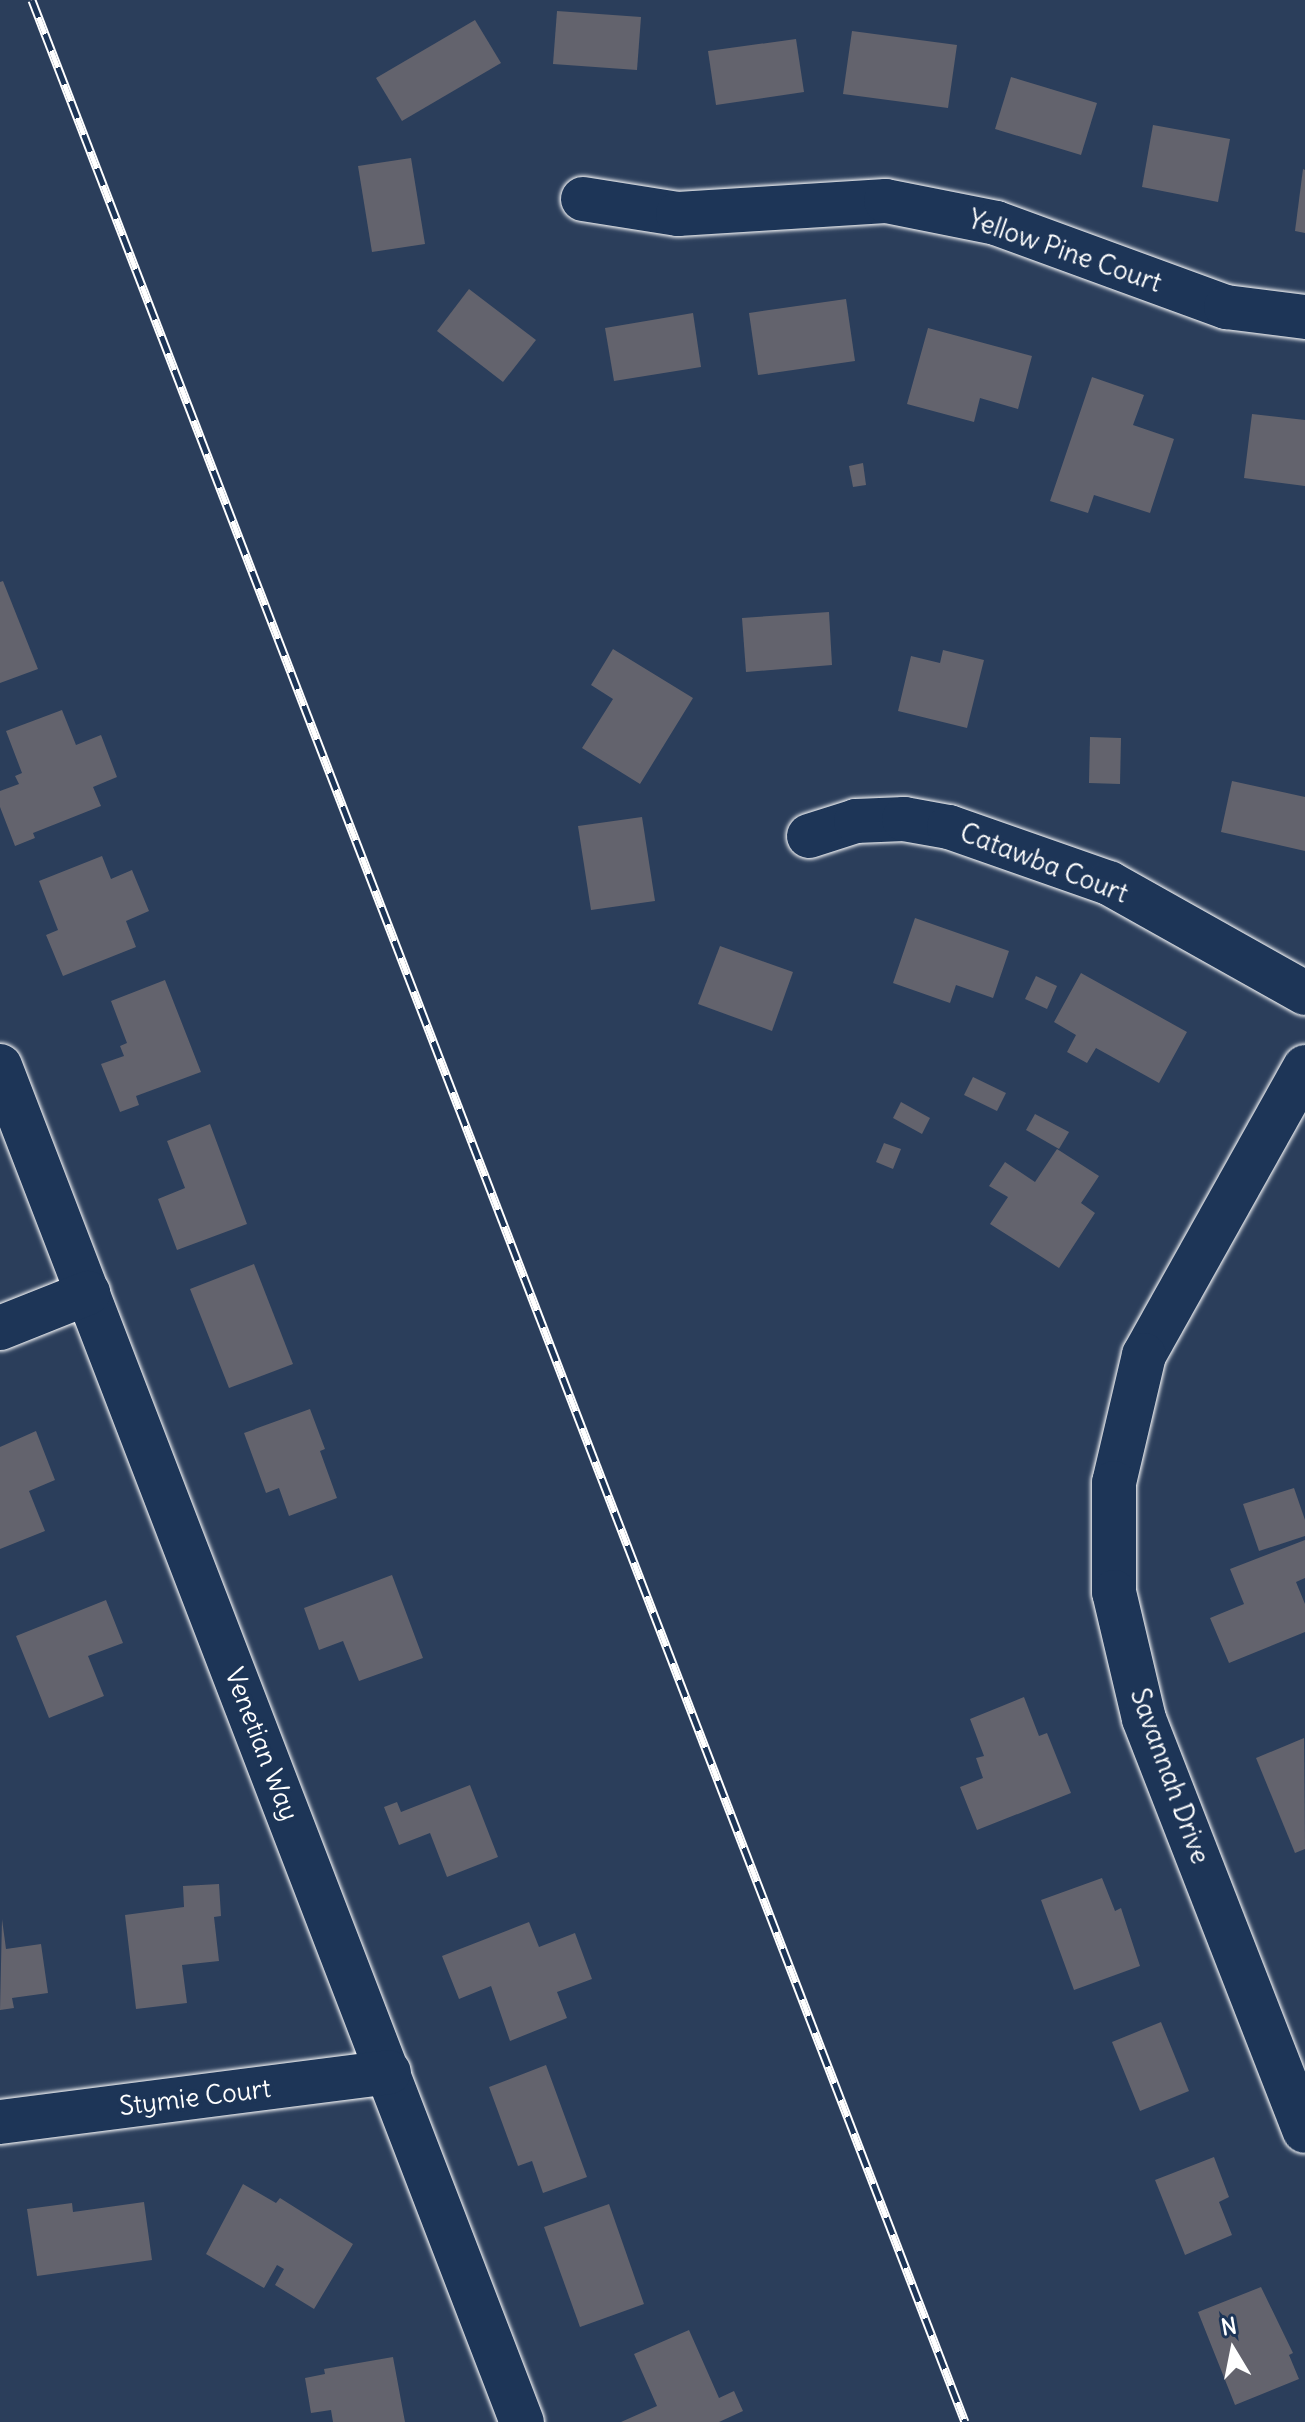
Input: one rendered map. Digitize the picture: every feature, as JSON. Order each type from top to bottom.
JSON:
[{"type":"street","name":"Yellow Pine Court","points":[[583,199],[678,214],[886,201],[996,223],[1226,307],[1305,317]]},
{"type":"street","name":"Catawba Court","points":[[809,836],[856,821],[904,819],[949,827],[1109,883],[1305,993]]},
{"type":"street","name":"Venetian Way","points":[[0,1066],[522,2422]]},
{"type":"street","name":"Savannah Drive","points":[[1305,1067],[1144,1355],[1114,1483],[1114,1592],[1144,1719],[1305,2131]]},
{"type":"street","points":[[0,1328],[88,1293]]},
{"type":"street","name":"Stymie Court","points":[[0,2122],[389,2072]]},
{"type":"building","points":[[557,11],[641,17],[637,70],[553,64]]},
{"type":"building","points":[[475,20],[501,63],[402,121],[376,78]]},
{"type":"building","points":[[852,31],[957,45],[948,108],[843,94]]},
{"type":"building","points":[[796,39],[804,92],[716,105],[708,51]]},
{"type":"building","points":[[1011,77],[1097,103],[1081,155],[995,129]]},
{"type":"building","points":[[1153,125],[1230,139],[1218,202],[1142,187]]},
{"type":"building","points":[[411,158],[425,244],[372,252],[358,166]]},
{"type":"building","points":[[1305,170],[1305,233],[1295,231]]},
{"type":"building","points":[[469,289],[536,340],[503,382],[437,331]]},
{"type":"building","points":[[846,299],[855,361],[758,375],[749,313]]},
{"type":"building","points":[[693,313],[701,367],[614,381],[605,328]]},
{"type":"building","points":[[928,328],[1032,356],[1018,409],[980,398],[974,422],[907,404]]},
{"type":"building","points":[[1092,377],[1144,395],[1133,425],[1174,439],[1150,513],[1094,495],[1088,513],[1050,501]]},
{"type":"building","points":[[1252,414],[1305,420],[1305,486],[1244,478]]},
{"type":"building","points":[[863,463],[866,485],[853,487],[849,466]]},
{"type":"building","points":[[3,581],[38,669],[0,683],[0,582]]},
{"type":"building","points":[[829,612],[832,665],[746,672],[742,618]]},
{"type":"building","points":[[613,649],[693,698],[640,784],[582,748],[613,699],[591,685]]},
{"type":"building","points":[[943,650],[984,660],[967,728],[898,711],[911,656],[940,663]]},
{"type":"building","points":[[62,710],[76,745],[101,735],[117,777],[93,787],[101,806],[33,833],[35,838],[15,846],[0,807],[0,791],[19,784],[15,776],[22,773],[6,731]]},
{"type":"building","points":[[1090,737],[1121,738],[1120,784],[1089,783]]},
{"type":"building","points":[[1232,781],[1305,797],[1305,851],[1221,832]]},
{"type":"building","points":[[642,817],[655,901],[591,910],[578,826]]},
{"type":"building","points":[[102,856],[111,879],[132,870],[149,911],[126,921],[136,947],[63,976],[46,935],[58,930],[39,881]]},
{"type":"building","points":[[915,918],[1009,951],[993,998],[956,985],[950,1003],[893,983]]},
{"type":"building","points":[[720,946],[793,972],[772,1031],[698,1004]]},
{"type":"building","points":[[1081,973],[1187,1032],[1159,1083],[1096,1048],[1087,1063],[1067,1052],[1076,1035],[1054,1022]]},
{"type":"building","points":[[1036,976],[1057,986],[1047,1009],[1025,999]]},
{"type":"building","points":[[165,980],[201,1072],[136,1096],[139,1105],[120,1112],[101,1064],[124,1056],[120,1046],[127,1043],[111,1001]]},
{"type":"building","points":[[973,1077],[1006,1093],[997,1111],[964,1095]]},
{"type":"building","points":[[901,1102],[930,1118],[922,1134],[893,1118]]},
{"type":"building","points":[[1035,1114],[1069,1132],[1059,1149],[1026,1130]]},
{"type":"building","points":[[210,1124],[247,1224],[177,1250],[158,1199],[185,1188],[167,1141]]},
{"type":"building","points":[[884,1143],[901,1149],[893,1169],[876,1162]]},
{"type":"building","points":[[1057,1149],[1099,1176],[1081,1203],[1095,1213],[1059,1268],[990,1224],[1008,1197],[989,1186],[1005,1162],[1035,1182]]},
{"type":"building","points":[[254,1264],[293,1364],[229,1388],[190,1289]]},
{"type":"building","points":[[310,1409],[325,1449],[320,1451],[337,1498],[289,1516],[279,1488],[266,1493],[244,1433]]},
{"type":"building","points":[[36,1431],[55,1480],[29,1491],[45,1531],[0,1549],[0,1447]]},
{"type":"building","points":[[1294,1488],[1305,1520],[1305,1536],[1259,1551],[1243,1504]]},
{"type":"building","points":[[1305,1540],[1305,1578],[1296,1582],[1305,1604],[1305,1632],[1229,1663],[1210,1618],[1244,1604],[1230,1569]]},
{"type":"building","points":[[392,1575],[423,1658],[359,1681],[343,1641],[319,1650],[304,1608]]},
{"type":"building","points":[[106,1600],[123,1643],[88,1656],[104,1696],[49,1718],[16,1636]]},
{"type":"building","points":[[1024,1697],[1039,1736],[1047,1733],[1071,1793],[977,1830],[960,1787],[983,1778],[976,1758],[984,1756],[970,1719]]},
{"type":"building","points":[[1304,1738],[1305,1849],[1295,1853],[1256,1758]]},
{"type":"building","points":[[470,1785],[498,1857],[447,1877],[430,1833],[399,1845],[384,1807],[397,1802],[401,1812]]},
{"type":"building","points":[[1102,1878],[1115,1911],[1121,1908],[1140,1966],[1074,1990],[1041,1900]]},
{"type":"building","points":[[219,1884],[221,1916],[214,1917],[219,1961],[182,1965],[187,2003],[136,2009],[125,1915],[184,1907],[183,1886]]},
{"type":"building","points":[[2,1919],[6,1949],[41,1944],[48,1993],[12,1998],[14,2008],[0,2010]]},
{"type":"building","points":[[529,1922],[539,1947],[575,1933],[592,1979],[557,1992],[567,2018],[510,2041],[491,1986],[459,1999],[442,1956]]},
{"type":"building","points":[[1161,2022],[1189,2091],[1140,2111],[1112,2042]]},
{"type":"building","points":[[546,2065],[587,2177],[543,2193],[532,2161],[518,2166],[489,2087]]},
{"type":"building","points":[[1214,2157],[1229,2197],[1219,2202],[1232,2235],[1185,2255],[1155,2180]]},
{"type":"building","points":[[243,2184],[276,2203],[280,2198],[353,2244],[314,2309],[275,2285],[284,2269],[277,2265],[264,2288],[206,2254]]},
{"type":"building","points":[[144,2202],[152,2260],[37,2276],[27,2209],[72,2203],[73,2212]]},
{"type":"building","points":[[609,2204],[644,2304],[580,2327],[544,2227]]},
{"type":"building","points":[[1261,2287],[1293,2353],[1289,2355],[1299,2379],[1235,2405],[1198,2312]]},
{"type":"building","points":[[689,2330],[719,2398],[734,2391],[743,2411],[719,2422],[621,2422],[657,2406],[634,2354]]},
{"type":"building","points":[[393,2357],[405,2422],[333,2422],[331,2410],[311,2413],[305,2378],[325,2374],[324,2369]]},
{"type":"railway","points":[[32,0],[965,2422]]}]
